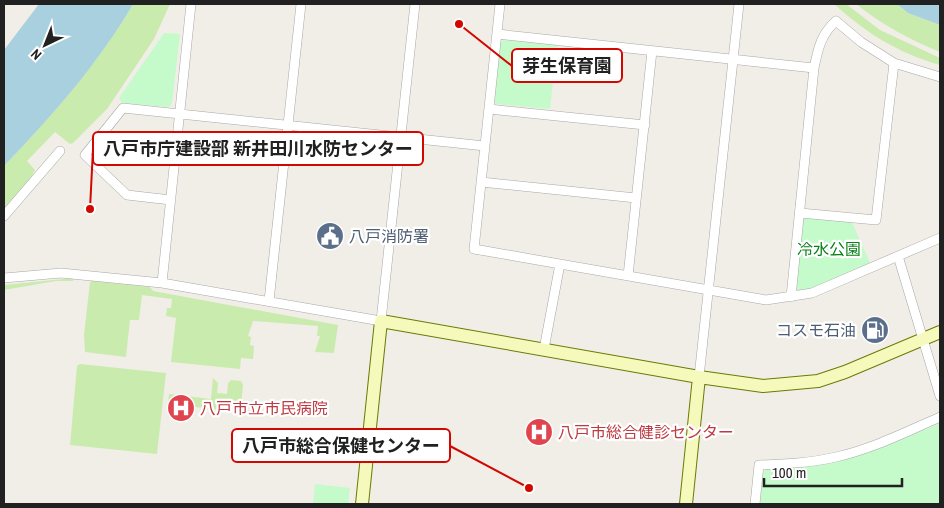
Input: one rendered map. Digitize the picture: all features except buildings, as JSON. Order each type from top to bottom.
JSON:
[{"type":"street","points":[[162,283],[192,4]]},
{"type":"street","points":[[269,301],[301,4]]},
{"type":"street","points":[[362,504],[415,4]]},
{"type":"street","points":[[500,4],[474,249],[766,300],[812,293],[940,238]]},
{"type":"street","points":[[686,504],[739,4]]},
{"type":"street","points":[[791,297],[814,68],[818,46],[827,29],[836,21],[862,42],[894,63],[940,77]]},
{"type":"street","points":[[496,34],[814,68]]},
{"type":"street","points":[[628,276],[652,51]]},
{"type":"street","points":[[800,213],[876,220],[894,63]]},
{"type":"street","points":[[171,200],[127,195],[85,155],[122,108],[180,112],[485,146]]},
{"type":"street","points":[[489,109],[645,125]]},
{"type":"street","points":[[4,216],[60,152]]},
{"type":"street","points":[[481,182],[636,198]]},
{"type":"street","points":[[898,256],[940,396]]},
{"type":"street","points":[[544,349],[560,264]]},
{"type":"street","points":[[4,278],[60,273],[162,283],[699,377],[763,386],[818,381],[845,372],[940,332]]},
{"type":"street","points":[[755,504],[759,465],[800,463],[837,457],[881,442],[940,417]]},
{"type":"green space","points":[[133,4],[170,4],[154,39],[107,109],[73,143],[70,144],[55,132],[27,161],[35,170],[24,190],[4,209],[4,166],[73,89],[104,48]]},
{"type":"green space","points":[[834,4],[846,4],[880,30],[940,58],[940,65],[910,54],[883,41]]},
{"type":"green space","points":[[856,4],[897,4],[908,13],[940,25],[940,52],[896,31]]},
{"type":"green space","points":[[164,33],[180,34],[172,103],[169,107],[122,103],[119,98]]},
{"type":"green space","points":[[504,40],[557,45],[550,109],[496,104],[494,101],[500,42]]},
{"type":"green space","name":"冷水公園","points":[[806,218],[852,222],[870,263],[807,290],[800,291],[795,287],[802,221]]},
{"type":"green space","points":[[73,278],[73,281],[56,281],[4,290],[4,285]]},
{"type":"green space","points":[[90,282],[150,287],[153,291],[338,325],[334,353],[315,352],[320,336],[317,336],[318,326],[253,321],[248,336],[251,337],[250,345],[254,346],[253,359],[241,358],[240,369],[171,362],[176,318],[166,316],[167,308],[171,308],[172,299],[142,295],[139,320],[130,320],[126,357],[85,352],[84,335]]},
{"type":"green space","points":[[80,364],[166,373],[157,454],[70,445],[77,366]]},
{"type":"green space","points":[[213,378],[218,383],[217,393],[227,394],[228,383],[231,380],[241,381],[243,385],[241,406],[222,404],[222,410],[168,404],[169,394],[211,399]]},
{"type":"green space","points":[[940,423],[940,504],[760,504],[763,473],[767,469],[791,468],[835,461],[897,441]]},
{"type":"green space","points":[[315,484],[350,488],[348,504],[313,504]]},
{"type":"water","points":[[39,4],[133,4],[105,48],[73,89],[4,166],[4,50]]},
{"type":"water","points":[[897,4],[940,4],[940,25],[908,13]]},
{"type":"place","name":"芽生保育園","points":[[459,24]]},
{"type":"place","name":"八戸市庁建設部 新井田川水防センター","points":[[90,209]]},
{"type":"place","name":"八戸消防署","points":[[330,236]]},
{"type":"place","name":"コスモ石油","points":[[875,330]]},
{"type":"place","name":"八戸市立市民病院","points":[[181,408]]},
{"type":"place","name":"八戸市総合健診センター","points":[[539,432]]},
{"type":"place","name":"八戸市総合保健センター","points":[[529,488]]}]
